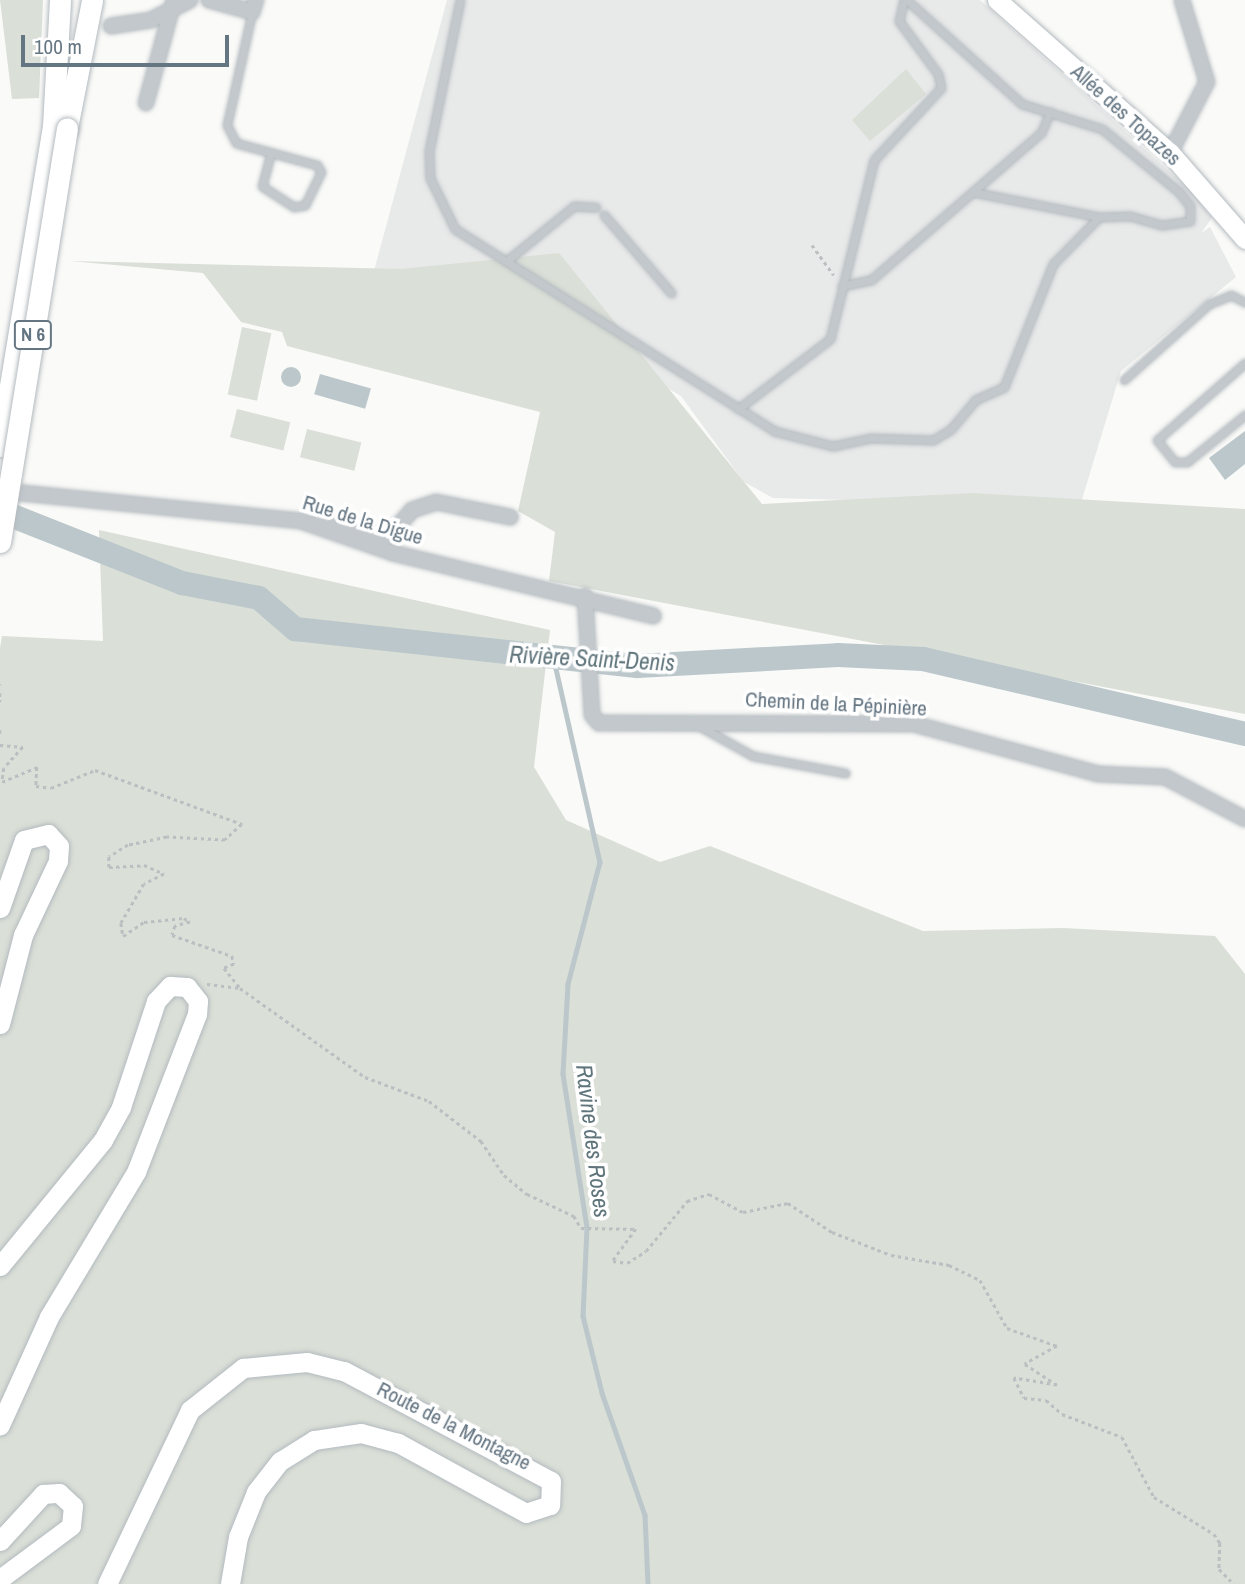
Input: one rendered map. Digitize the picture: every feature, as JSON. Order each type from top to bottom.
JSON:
[{"type":"main road","name":"N 6","points":[[0,542],[60,127],[60,0]]},
{"type":"main road","name":"N 6","points":[[0,446],[60,127],[92,0]]},
{"type":"main road","name":"Allée des Topazes","points":[[997,0],[1171,153],[1245,239]]},
{"type":"main road","points":[[0,908],[24,840],[48,834],[59,846],[58,861],[23,935],[0,1024]]},
{"type":"main road","points":[[0,1266],[103,1140],[163,990],[178,985],[194,992],[197,1014],[136,1172],[49,1317],[0,1425]]},
{"type":"main road","name":"Route de la Montagne","points":[[107,1584],[190,1410],[243,1368],[307,1362],[344,1371],[551,1481],[550,1505],[526,1513],[398,1443],[361,1433],[314,1440],[280,1461],[256,1492],[238,1537],[230,1584]]},
{"type":"main road","points":[[0,1541],[43,1494],[59,1493],[73,1506],[71,1526],[0,1579]]},
{"type":"street","points":[[111,26],[190,0]]},
{"type":"street","points":[[209,0],[254,6]]},
{"type":"street","points":[[1171,153],[1207,82],[1182,0]]},
{"type":"street","points":[[146,103],[173,5]]},
{"type":"street","name":"Rue de la Digue","points":[[0,491],[311,524],[327,535],[393,553],[654,616]]},
{"type":"street","points":[[311,524],[388,537],[412,510],[436,502],[510,517]]},
{"type":"street","name":"Chemin de la Pépinière","points":[[585,600],[592,704],[595,719],[607,725],[914,724],[1098,774],[1165,777],[1245,818]]},
{"type":"lane","points":[[460,0],[429,150],[430,178],[455,229],[509,259],[738,409],[816,445],[933,440],[951,429],[975,400],[1004,387],[1053,264],[1099,217]]},
{"type":"lane","points":[[738,409],[830,339],[874,160],[941,89],[938,74],[899,21],[906,0],[1004,92],[1050,112],[1102,129],[1191,205],[1189,221],[1176,225],[1099,217],[973,192]]},
{"type":"lane","points":[[254,6],[227,125],[236,144],[271,153],[317,165],[312,200],[294,207],[262,186],[271,153]]},
{"type":"lane","points":[[842,286],[871,280],[1041,133],[1050,112]]},
{"type":"lane","points":[[509,259],[574,206],[596,207]]},
{"type":"lane","points":[[604,215],[671,293]]},
{"type":"lane","points":[[1124,380],[1209,304],[1231,295],[1245,302]]},
{"type":"lane","points":[[1245,363],[1157,440],[1175,462],[1187,463],[1245,415]]},
{"type":"lane","points":[[696,723],[753,756],[845,774]]},
{"type":"path","points":[[812,244],[842,286]]},
{"type":"path","points":[[0,693],[0,702]]},
{"type":"path","points":[[0,745],[23,747],[4,768],[2,782],[37,767],[36,786],[51,788],[95,770],[242,824],[225,840],[167,837],[128,845],[105,866],[144,865],[164,874],[144,884],[121,923],[122,936],[177,915],[190,922],[175,926],[172,935],[232,956],[234,964],[224,968],[240,988],[365,1077],[429,1101],[481,1141],[504,1175],[574,1216],[581,1228],[636,1229],[614,1256],[618,1263],[646,1251],[687,1201],[709,1194],[743,1212],[788,1203],[832,1232],[891,1255],[949,1265],[980,1280],[1007,1328],[1057,1346],[1025,1364],[1057,1385],[1014,1378],[1024,1398],[1046,1400],[1062,1414],[1122,1437],[1154,1497],[1214,1534],[1220,1543],[1219,1569],[1234,1584]]},
{"type":"path","points":[[194,992],[212,981],[240,988]]},
{"type":"shaded area","points":[[0,0],[43,0],[39,98],[12,99]]},
{"type":"shaded area","points":[[447,0],[980,0],[1190,190],[1212,218],[1201,233],[1210,227],[1236,277],[1121,371],[1080,506],[773,498],[744,482],[681,396],[505,294],[374,271]]},
{"type":"shaded area","points":[[906,69],[926,94],[870,141],[852,120]]},
{"type":"shaded area","points":[[559,253],[762,504],[973,493],[1245,509],[1245,714],[549,581],[555,532],[518,511],[540,412],[287,346],[282,332],[241,322],[203,273],[70,261],[401,269]]},
{"type":"shaded area","points":[[242,327],[271,333],[257,401],[228,394]]},
{"type":"shaded area","points":[[287,367],[295,367],[301,377],[295,387],[287,387],[281,381],[281,373]]},
{"type":"shaded area","points":[[320,374],[371,389],[365,409],[314,394]]},
{"type":"shaded area","points":[[237,409],[290,422],[283,450],[230,437]]},
{"type":"shaded area","points":[[307,429],[361,443],[354,471],[300,457]]},
{"type":"shaded area","points":[[1245,431],[1245,464],[1225,480],[1209,458]]},
{"type":"shaded area","points":[[99,530],[550,630],[534,767],[566,820],[660,862],[710,846],[923,931],[1063,928],[1215,936],[1245,974],[1245,1584],[0,1584],[0,648],[2,636],[103,641]]},
{"type":"waterway","name":"Rivière Saint-Denis","points":[[0,511],[182,583],[259,598],[295,629],[637,666],[838,655],[923,659],[1245,734]]},
{"type":"waterway","name":"Ravine des Roses","points":[[554,660],[600,862],[568,984],[563,1074],[587,1228],[583,1316],[602,1393],[645,1515],[648,1584]]}]
